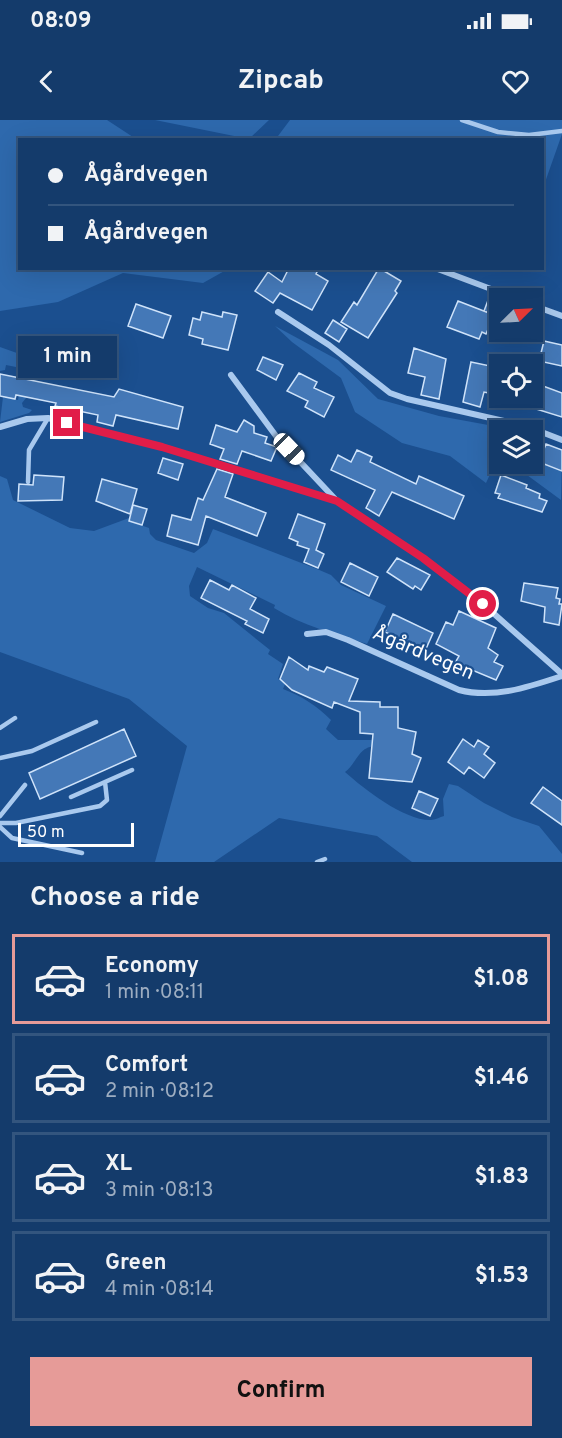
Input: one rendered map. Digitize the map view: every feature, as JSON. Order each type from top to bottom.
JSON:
[{"type":"street","points":[[440,270],[489,288]]},
{"type":"street","points":[[543,309],[562,316]]},
{"type":"street","points":[[278,312],[329,345],[390,393],[417,402],[526,426],[562,440]]},
{"type":"street","name":"Ågårdvegen","points":[[231,375],[276,436],[337,501],[423,558],[475,597],[562,675]]},
{"type":"street","name":"Ågårdvegen","points":[[0,427],[27,419],[48,418],[173,451],[337,501]]},
{"type":"street","name":"Ågårdvegen","points":[[307,634],[326,632],[459,690],[474,694],[505,692],[562,675]]},
{"type":"lane","points":[[462,120],[498,132],[529,135],[562,131]]},
{"type":"lane","points":[[28,482],[29,450],[48,418]]},
{"type":"lane","points":[[0,728],[15,718]]},
{"type":"lane","points":[[0,758],[32,751],[96,722]]},
{"type":"lane","points":[[71,797],[132,770]]},
{"type":"lane","points":[[0,825],[100,806],[106,800],[105,782]]},
{"type":"lane","points":[[0,816],[25,785]]},
{"type":"lane","points":[[0,825],[12,838],[82,853]]},
{"type":"lane","points":[[317,862],[325,859]]},
{"type":"shaded area","points":[[0,120],[107,120],[134,138],[18,138],[18,270],[226,270],[203,283],[123,273],[58,302],[0,311]]},
{"type":"shaded area","points":[[155,120],[269,120],[250,138]]},
{"type":"shaded area","points":[[290,120],[562,120],[562,134],[544,185],[544,138],[276,138]]},
{"type":"shaded area","points":[[275,326],[338,360],[378,399],[439,416],[489,425],[490,474],[486,483],[450,456],[402,443],[355,412],[341,378],[292,342]]},
{"type":"shaded area","points":[[0,347],[28,357],[32,369],[30,375],[38,383],[22,403],[23,407],[32,410],[0,422],[3,397],[18,400],[22,378],[19,378],[21,368],[6,365],[5,370],[0,371]]},
{"type":"shaded area","points":[[543,444],[562,454],[561,500],[526,474],[543,474]]},
{"type":"shaded area","points":[[0,476],[7,479],[13,500],[70,528],[94,531],[129,518],[129,521],[149,528],[150,534],[156,540],[194,553],[207,543],[213,529],[331,575],[341,585],[386,606],[367,644],[296,620],[274,608],[275,605],[197,567],[189,586],[190,596],[208,608],[224,613],[270,650],[268,654],[283,664],[278,679],[286,682],[283,689],[309,702],[331,720],[326,729],[338,740],[371,740],[381,736],[377,746],[362,752],[345,772],[363,787],[397,810],[421,819],[433,820],[444,816],[443,799],[449,784],[458,786],[512,817],[539,826],[562,854],[562,862],[412,862],[377,836],[279,818],[214,862],[155,862],[187,746],[129,699],[0,652]]},
{"type":"building","points":[[288,270],[318,270],[316,274],[328,281],[312,310],[280,293],[273,303],[255,291],[268,272],[282,282]]},
{"type":"building","points":[[378,270],[382,270],[401,281],[395,291],[397,293],[368,338],[341,322],[354,302],[357,305]]},
{"type":"building","points":[[489,298],[489,313],[484,311]]},
{"type":"building","points":[[458,301],[489,313],[489,327],[486,334],[482,332],[479,339],[447,327]]},
{"type":"building","points":[[136,304],[171,316],[163,338],[128,326]]},
{"type":"building","points":[[202,312],[222,317],[223,312],[237,315],[228,350],[202,344],[203,339],[189,335],[193,318],[200,320]]},
{"type":"building","points":[[333,320],[347,329],[339,342],[325,333]]},
{"type":"building","points":[[544,341],[562,345],[562,366],[543,362],[543,354],[541,354]]},
{"type":"building","points":[[414,348],[446,359],[439,399],[421,395],[425,377],[408,373]]},
{"type":"building","points":[[263,357],[283,365],[276,380],[257,370]]},
{"type":"building","points":[[471,362],[489,366],[489,393],[484,392],[480,407],[463,402]]},
{"type":"building","points":[[299,373],[317,382],[314,388],[334,397],[324,417],[305,407],[308,401],[287,391]]},
{"type":"building","points":[[0,374],[114,397],[119,389],[183,407],[178,429],[116,415],[113,426],[97,422],[98,415],[55,406],[56,403],[16,395],[15,399],[0,396]]},
{"type":"building","points":[[543,386],[562,393],[562,417],[533,408],[543,408]]},
{"type":"building","points":[[244,420],[254,426],[254,433],[267,437],[265,443],[277,447],[271,461],[242,451],[237,464],[220,459],[224,449],[210,444],[216,425],[237,432]]},
{"type":"building","points":[[546,444],[562,450],[562,471],[543,464]]},
{"type":"building","points":[[357,450],[372,457],[370,462],[416,484],[419,476],[464,496],[454,519],[392,492],[379,516],[366,508],[375,490],[331,470],[338,455],[351,462]]},
{"type":"building","points":[[163,458],[183,464],[178,480],[158,473]]},
{"type":"building","points":[[217,469],[233,474],[225,497],[266,513],[257,536],[206,516],[198,545],[167,536],[172,515],[191,520],[198,498],[203,500]]},
{"type":"building","points":[[34,475],[64,477],[62,500],[18,501],[19,484],[33,485]]},
{"type":"building","points":[[501,475],[527,485],[526,488],[540,494],[539,498],[547,501],[542,512],[498,498],[500,494],[495,493]]},
{"type":"building","points":[[102,479],[137,489],[130,514],[96,501]]},
{"type":"building","points":[[133,505],[147,509],[142,525],[129,521]]},
{"type":"building","points":[[298,514],[325,524],[316,550],[324,554],[318,568],[304,562],[309,549],[297,545],[298,542],[289,538]]},
{"type":"building","points":[[397,558],[430,575],[421,590],[415,586],[413,589],[387,572]]},
{"type":"building","points":[[350,563],[378,577],[369,596],[341,582]]},
{"type":"building","points":[[210,580],[229,590],[232,585],[256,598],[250,609],[269,619],[263,633],[245,624],[247,621],[201,598]]},
{"type":"building","points":[[524,583],[558,588],[556,598],[560,599],[559,604],[562,604],[559,625],[544,622],[545,607],[521,601]]},
{"type":"building","points":[[459,611],[496,628],[488,648],[498,655],[494,662],[503,666],[496,680],[455,663],[459,656],[436,644],[446,622],[453,625]]},
{"type":"building","points":[[393,614],[433,633],[425,651],[385,632]]},
{"type":"building","points":[[289,657],[308,670],[309,666],[324,672],[327,667],[358,679],[349,701],[380,702],[380,707],[398,707],[398,728],[416,732],[412,754],[421,758],[412,782],[369,778],[373,734],[360,733],[360,712],[334,702],[332,708],[292,690],[280,679]]},
{"type":"building","points":[[124,729],[136,756],[40,799],[29,773]]},
{"type":"building","points":[[463,739],[474,747],[478,740],[489,747],[484,754],[495,763],[484,778],[469,767],[464,774],[448,762]]},
{"type":"building","points":[[543,787],[562,801],[562,825],[531,803]]},
{"type":"building","points":[[419,791],[438,799],[430,816],[412,808]]},
{"type":"route","points":[[67,423],[162,447],[337,501],[423,558],[483,604]]}]
